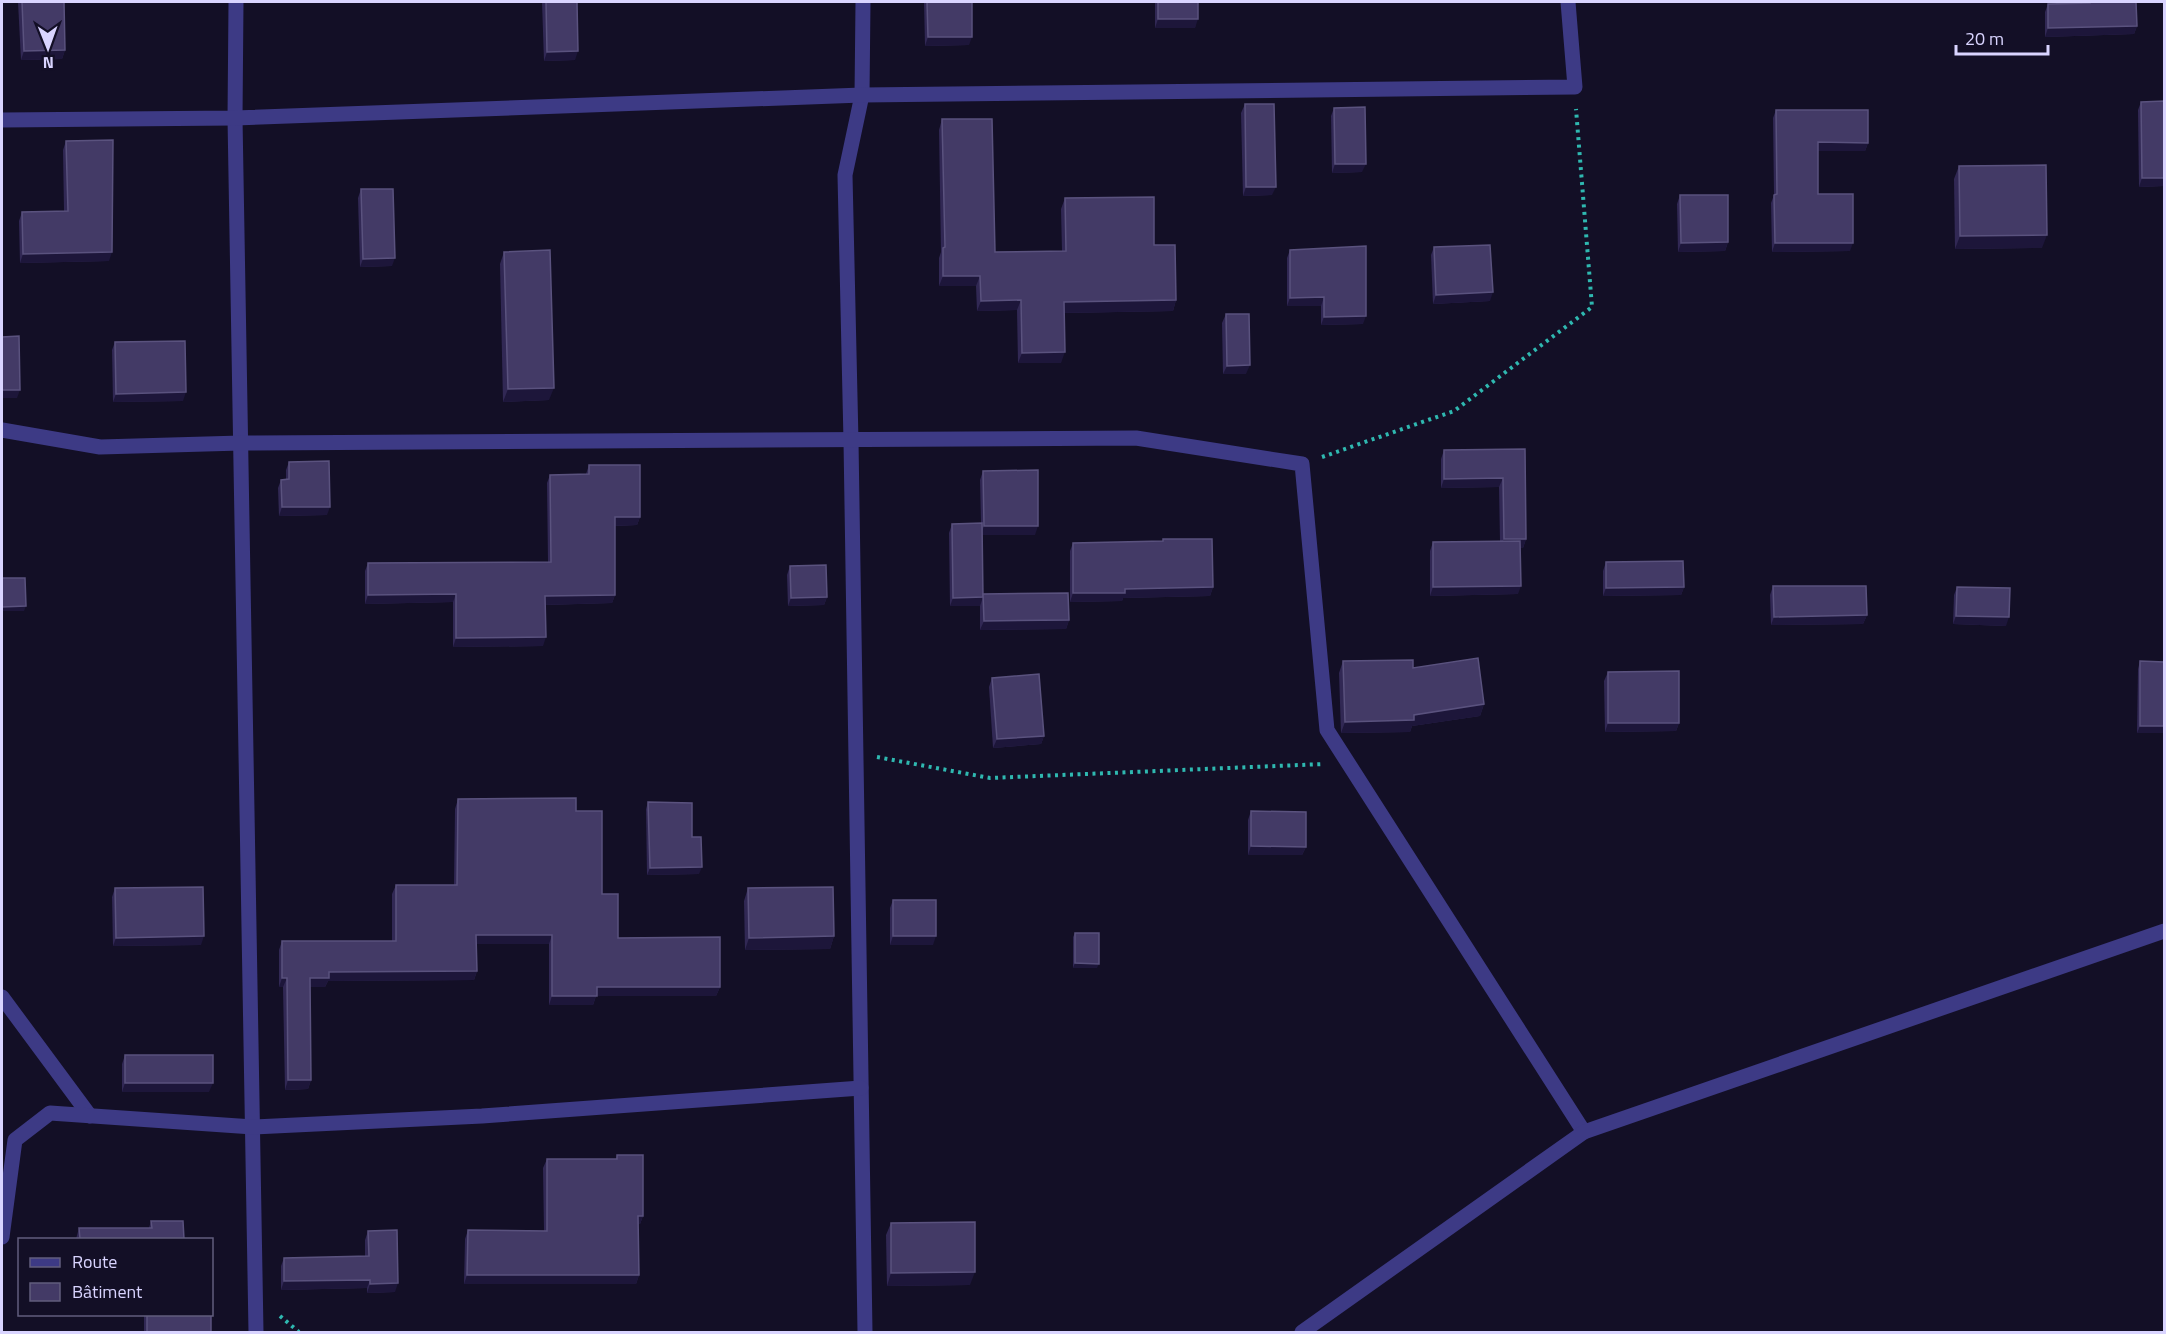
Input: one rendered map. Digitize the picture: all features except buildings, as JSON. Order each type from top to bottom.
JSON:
[{"type":"street","points":[[236,2],[235,118],[256,1332]]},
{"type":"street","points":[[863,2],[862,94],[845,175],[865,1332]]},
{"type":"street","points":[[2,120],[235,118],[862,94],[1575,87],[1568,2]]},
{"type":"street","points":[[2,430],[100,447],[241,443],[1136,438],[1302,464],[1327,730],[1584,1132]]},
{"type":"street","points":[[1302,1332],[1584,1132],[2164,931]]},
{"type":"street","points":[[2,997],[90,1116]]},
{"type":"street","points":[[2,1237],[15,1140],[50,1113],[253,1127],[494,1115],[861,1088]]},
{"type":"path","points":[[1302,464],[1454,411],[1592,307],[1575,87]]},
{"type":"path","points":[[856,754],[990,778],[1348,763]]}]
